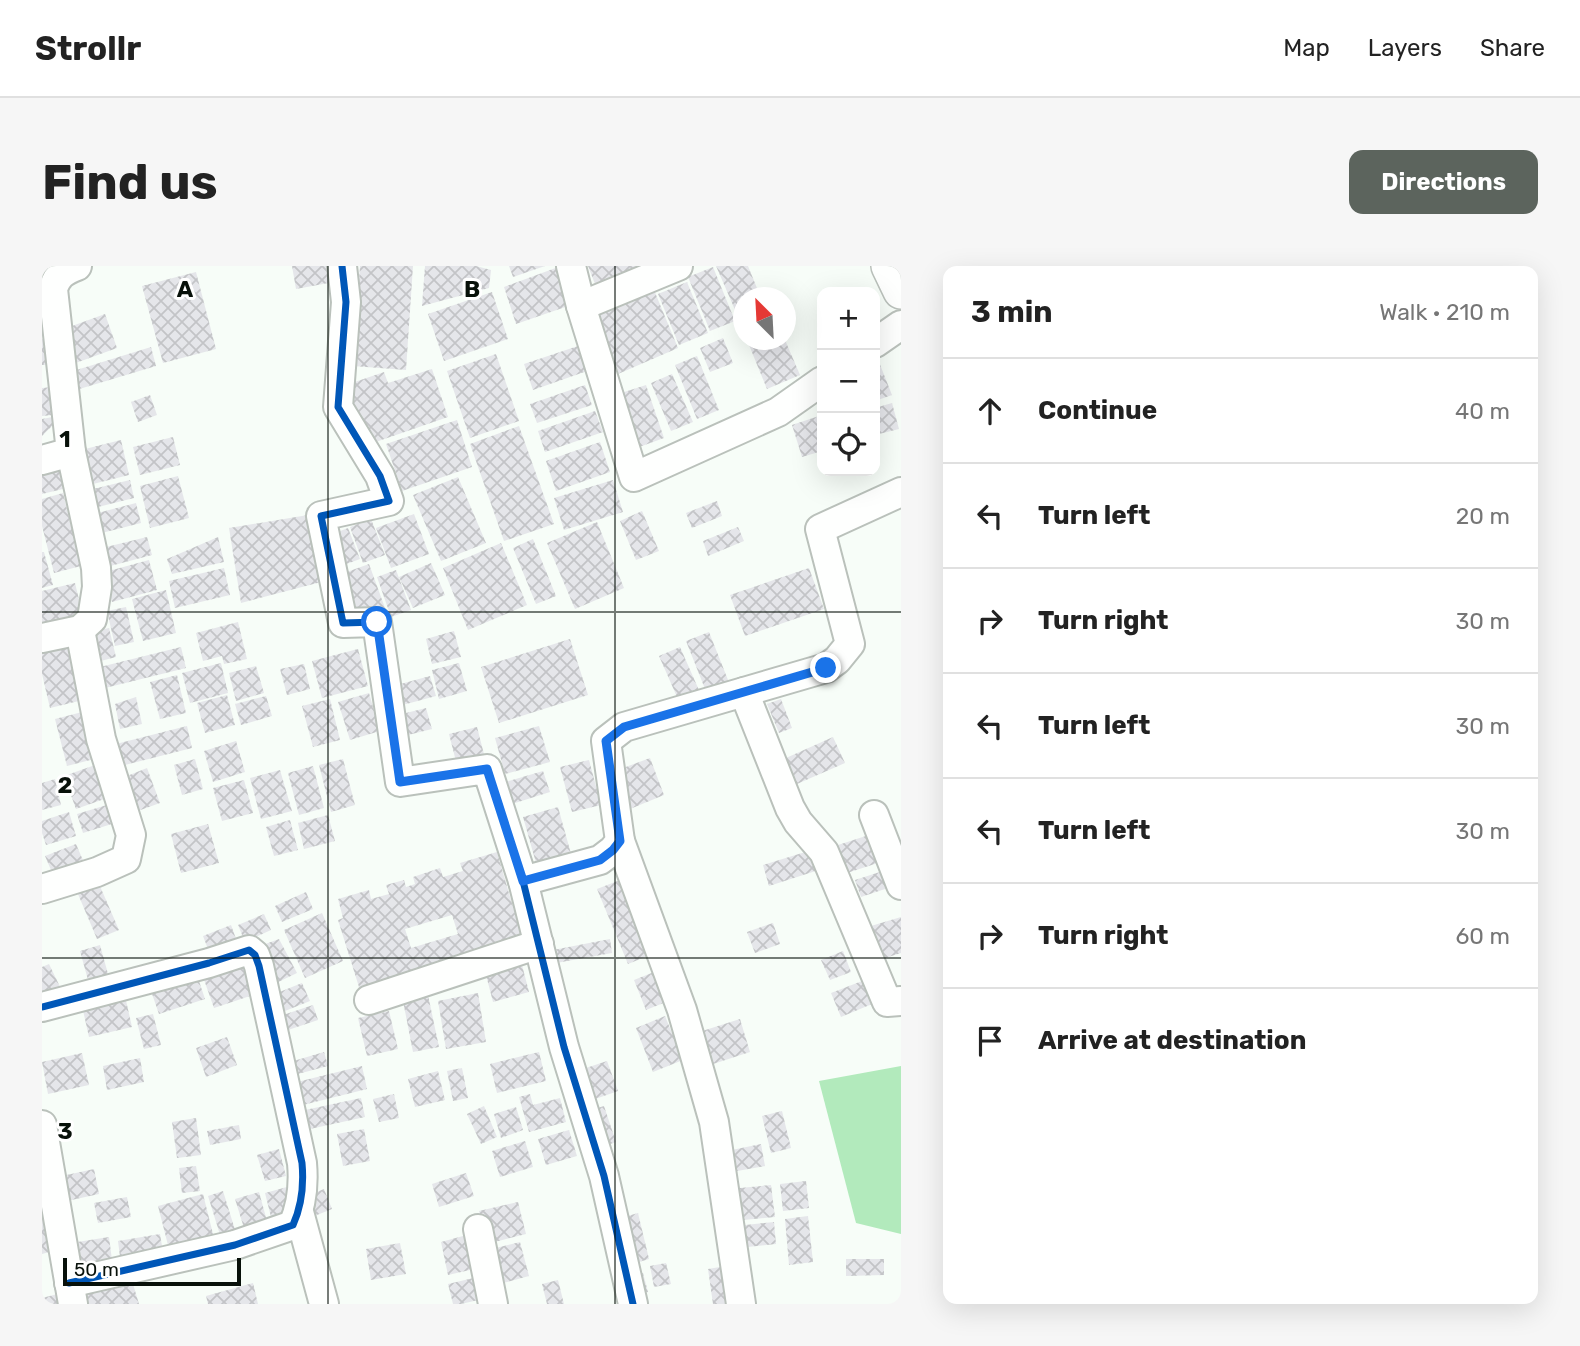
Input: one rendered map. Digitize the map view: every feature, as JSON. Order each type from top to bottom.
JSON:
[{"type":"main road","points":[[889,266],[901,291]]},
{"type":"street","points":[[342,266],[346,302],[338,407],[380,476],[389,501],[321,516],[343,623],[377,622],[400,782],[487,769],[523,881],[564,1047],[604,1176],[632,1304]]},
{"type":"street","points":[[571,266],[634,477],[778,412],[817,385]]},
{"type":"street","points":[[581,306],[678,266]]},
{"type":"street","points":[[42,638],[80,630],[92,619],[97,587],[96,568],[71,453],[49,315],[58,271]]},
{"type":"street","points":[[880,340],[901,325]]},
{"type":"street","points":[[42,460],[71,453]]},
{"type":"street","points":[[741,1304],[714,1122],[682,1010],[620,841],[606,741],[624,727],[826,668],[843,654],[850,644],[820,529],[901,492]]},
{"type":"street","points":[[42,889],[97,872],[126,859],[131,835],[101,739],[80,630]]},
{"type":"street","points":[[744,692],[790,808],[798,822],[824,852],[887,1002],[901,1001]]},
{"type":"street","points":[[874,815],[901,885]]},
{"type":"street","points":[[523,881],[600,860],[620,841]]},
{"type":"street","points":[[369,1000],[539,944]]},
{"type":"street","points":[[42,1007],[249,950],[259,966],[302,1163],[304,1181],[299,1212],[293,1225],[236,1245],[71,1293],[42,1125]]},
{"type":"street","points":[[299,1212],[324,1304]]},
{"type":"street","points":[[478,1229],[493,1304]]},
{"type":"shaded area","points":[[901,1066],[901,1234],[856,1223],[819,1081]]},
{"type":"building","points":[[292,266],[330,266],[334,282],[296,289]]},
{"type":"building","points":[[360,266],[413,266],[406,370],[353,366]]},
{"type":"building","points":[[425,266],[476,266],[491,270],[489,288],[422,306]]},
{"type":"building","points":[[509,266],[545,266],[513,277]]},
{"type":"building","points":[[561,266],[574,304],[516,324],[504,287]]},
{"type":"building","points":[[588,266],[639,266],[595,284]]},
{"type":"building","points":[[716,266],[748,266],[757,287],[733,287],[733,305]]},
{"type":"building","points":[[713,267],[733,322],[710,331],[688,277]]},
{"type":"building","points":[[196,272],[216,349],[163,363],[142,286]]},
{"type":"building","points":[[687,282],[708,333],[679,345],[658,294]]},
{"type":"building","points":[[654,290],[678,348],[618,374],[593,316]]},
{"type":"building","points":[[492,292],[508,339],[444,361],[428,314]]},
{"type":"building","points":[[105,314],[117,348],[73,364],[61,330]]},
{"type":"building","points":[[51,338],[54,364],[42,365],[42,339]]},
{"type":"building","points":[[723,338],[733,363],[710,372],[700,348]]},
{"type":"building","points":[[581,345],[590,370],[533,390],[524,364]]},
{"type":"building","points":[[151,347],[156,366],[76,390],[70,372]]},
{"type":"building","points":[[751,350],[789,350],[800,375],[767,389]]},
{"type":"building","points":[[496,354],[519,421],[470,438],[447,371]]},
{"type":"building","points":[[697,356],[719,410],[697,419],[675,365]]},
{"type":"building","points":[[880,365],[892,395],[880,399]]},
{"type":"building","points":[[432,369],[448,417],[367,445],[346,385],[384,372],[388,383]]},
{"type":"building","points":[[672,374],[693,422],[671,431],[651,383]]},
{"type":"building","points":[[585,385],[592,405],[537,423],[530,404]]},
{"type":"building","points":[[646,385],[664,438],[631,450],[612,396]]},
{"type":"building","points":[[62,386],[65,414],[42,416],[42,388]]},
{"type":"building","points":[[150,395],[157,415],[138,422],[131,402]]},
{"type":"building","points":[[892,403],[899,429],[880,434],[880,407]]},
{"type":"building","points":[[595,411],[603,432],[545,452],[538,431]]},
{"type":"building","points":[[63,415],[42,436],[42,419]]},
{"type":"building","points":[[817,417],[817,452],[802,457],[792,425]]},
{"type":"building","points":[[457,420],[472,467],[402,491],[386,444]]},
{"type":"building","points":[[519,426],[554,524],[504,541],[470,444]]},
{"type":"building","points":[[173,437],[180,465],[140,475],[133,447]]},
{"type":"building","points":[[121,440],[129,475],[81,487],[73,452]]},
{"type":"building","points":[[600,442],[610,472],[556,491],[546,461]]},
{"type":"building","points":[[60,458],[67,488],[42,494],[42,463]]},
{"type":"building","points":[[178,476],[189,518],[150,528],[140,486]]},
{"type":"building","points":[[458,477],[486,543],[441,561],[413,495]]},
{"type":"building","points":[[130,480],[134,498],[90,509],[85,491]]},
{"type":"building","points":[[613,480],[623,512],[564,530],[554,498]]},
{"type":"building","points":[[63,493],[81,566],[54,573],[42,526],[42,499]]},
{"type":"building","points":[[717,501],[722,516],[692,528],[686,513]]},
{"type":"building","points":[[136,503],[141,523],[90,536],[86,516]]},
{"type":"building","points":[[642,511],[659,551],[636,560],[620,521]]},
{"type":"building","points":[[414,514],[429,554],[391,568],[376,528]]},
{"type":"building","points":[[308,515],[325,581],[241,603],[229,528]]},
{"type":"building","points":[[371,519],[385,555],[363,563],[350,527]]},
{"type":"building","points":[[597,522],[624,588],[575,609],[547,543]]},
{"type":"building","points":[[738,527],[744,541],[708,556],[703,541]]},
{"type":"building","points":[[348,528],[360,559],[341,566],[330,535]]},
{"type":"building","points":[[147,537],[152,555],[99,569],[94,550]]},
{"type":"building","points":[[218,537],[224,562],[172,574],[167,559]]},
{"type":"building","points":[[533,539],[556,596],[536,604],[513,548]]},
{"type":"building","points":[[501,543],[527,605],[468,630],[443,568]]},
{"type":"building","points":[[42,552],[53,585],[42,588]]},
{"type":"building","points":[[149,560],[157,590],[112,602],[105,572]]},
{"type":"building","points":[[431,563],[445,595],[413,608],[399,577]]},
{"type":"building","points":[[369,564],[385,608],[359,617],[344,573]]},
{"type":"building","points":[[224,568],[230,595],[175,608],[169,581]]},
{"type":"building","points":[[809,568],[824,609],[745,636],[730,595]]},
{"type":"building","points":[[396,570],[411,610],[391,617],[377,577]]},
{"type":"building","points":[[75,583],[84,620],[42,631],[42,591]]},
{"type":"building","points":[[166,590],[176,633],[143,641],[132,599]]},
{"type":"building","points":[[126,607],[134,642],[115,646],[107,611]]},
{"type":"building","points":[[238,622],[247,659],[224,664],[222,656],[203,661],[196,633]]},
{"type":"building","points":[[109,628],[116,657],[93,663],[86,633]]},
{"type":"building","points":[[454,631],[461,657],[432,664],[426,639]]},
{"type":"building","points":[[709,632],[732,690],[709,699],[686,641]]},
{"type":"building","points":[[570,639],[588,695],[499,723],[481,667]]},
{"type":"building","points":[[69,645],[83,700],[50,708],[42,674],[42,652]]},
{"type":"building","points":[[181,647],[186,668],[105,688],[100,667]]},
{"type":"building","points":[[680,647],[702,697],[681,706],[659,656]]},
{"type":"building","points":[[358,649],[368,686],[322,698],[312,661]]},
{"type":"building","points":[[221,663],[228,693],[190,703],[182,673]]},
{"type":"building","points":[[459,663],[467,691],[439,699],[432,670]]},
{"type":"building","points":[[304,664],[310,689],[287,695],[280,669]]},
{"type":"building","points":[[256,666],[264,693],[236,701],[229,673]]},
{"type":"building","points":[[177,675],[186,713],[160,719],[150,682]]},
{"type":"building","points":[[430,676],[436,696],[399,706],[393,686]]},
{"type":"building","points":[[369,693],[380,731],[350,740],[338,702]]},
{"type":"building","points":[[227,695],[235,725],[205,733],[197,703]]},
{"type":"building","points":[[266,696],[272,716],[241,725],[235,704]]},
{"type":"building","points":[[136,697],[142,724],[120,729],[115,704]]},
{"type":"building","points":[[330,699],[340,740],[313,747],[302,706]]},
{"type":"building","points":[[781,699],[792,728],[779,733],[767,704]]},
{"type":"building","points":[[426,708],[432,729],[408,735],[402,714]]},
{"type":"building","points":[[90,710],[102,757],[67,766],[55,719]]},
{"type":"building","points":[[187,726],[192,748],[113,768],[108,746]]},
{"type":"building","points":[[539,726],[550,762],[505,774],[495,738]]},
{"type":"building","points":[[477,727],[486,762],[458,769],[449,734]]},
{"type":"building","points":[[833,737],[845,763],[797,784],[786,758]]},
{"type":"building","points":[[236,741],[245,772],[213,782],[204,751]]},
{"type":"building","points":[[650,758],[664,795],[630,809],[615,771]]},
{"type":"building","points":[[195,759],[203,789],[182,795],[174,765]]},
{"type":"building","points":[[343,759],[355,805],[331,812],[319,765]]},
{"type":"building","points":[[589,760],[601,805],[572,812],[560,767]]},
{"type":"building","points":[[98,764],[110,797],[76,809],[64,776]]},
{"type":"building","points":[[313,766],[324,808],[299,815],[288,773]]},
{"type":"building","points":[[147,768],[160,803],[135,812],[122,778]]},
{"type":"building","points":[[280,770],[292,811],[261,819],[250,778]]},
{"type":"building","points":[[543,771],[550,792],[506,806],[499,784]]},
{"type":"building","points":[[55,779],[61,805],[42,810],[42,783]]},
{"type":"building","points":[[244,780],[253,813],[222,821],[213,788]]},
{"type":"building","points":[[110,804],[115,823],[83,833],[77,814]]},
{"type":"building","points":[[558,807],[573,861],[538,870],[523,817]]},
{"type":"building","points":[[69,812],[76,836],[46,845],[42,821]]},
{"type":"building","points":[[328,815],[335,841],[304,849],[298,823]]},
{"type":"building","points":[[290,820],[298,850],[274,856],[266,827]]},
{"type":"building","points":[[208,824],[219,863],[181,873],[171,834]]},
{"type":"building","points":[[875,833],[884,861],[844,874],[835,846]]},
{"type":"building","points":[[76,844],[85,865],[54,877],[45,856]]},
{"type":"building","points":[[815,849],[822,869],[769,886],[763,865]]},
{"type":"building","points":[[497,852],[527,955],[364,1003],[338,920],[343,918],[338,899],[369,890],[371,899],[389,894],[386,885],[404,880],[406,887],[415,884],[413,877],[440,868],[443,877],[463,871],[460,863]],"holes":[[[452,915],[458,934],[411,948],[405,929]]]},
{"type":"building","points":[[886,870],[891,887],[861,897],[855,880]]},
{"type":"building","points":[[96,877],[119,930],[97,939],[75,887]]},
{"type":"building","points":[[620,880],[650,955],[628,964],[597,889]]},
{"type":"building","points":[[306,892],[313,909],[282,922],[275,906]]},
{"type":"building","points":[[322,913],[343,961],[305,978],[284,930]]},
{"type":"building","points":[[264,914],[271,930],[245,942],[238,925]]},
{"type":"building","points":[[901,917],[901,953],[882,959],[871,926]]},
{"type":"building","points":[[773,923],[780,944],[755,953],[747,932]]},
{"type":"building","points":[[231,925],[239,947],[211,957],[203,936]]},
{"type":"building","points":[[279,939],[297,973],[272,985],[260,946]]},
{"type":"building","points":[[610,939],[612,953],[556,963],[553,950]]},
{"type":"building","points":[[100,945],[108,974],[88,980],[80,951]]},
{"type":"building","points":[[843,951],[851,972],[830,980],[821,960]]},
{"type":"building","points":[[244,959],[256,994],[214,1008],[202,974]]},
{"type":"building","points":[[49,964],[63,993],[42,997],[42,967]]},
{"type":"building","points":[[522,965],[529,992],[493,1002],[486,975]]},
{"type":"building","points":[[654,972],[666,1002],[646,1010],[634,980]]},
{"type":"building","points":[[197,975],[205,999],[159,1014],[151,991]]},
{"type":"building","points":[[862,981],[872,1004],[841,1017],[831,993]]},
{"type":"building","points":[[302,983],[310,1001],[280,1013],[272,995]]},
{"type":"building","points":[[478,993],[486,1042],[446,1049],[438,1001]]},
{"type":"building","points":[[428,995],[439,1047],[413,1052],[403,1001]]},
{"type":"building","points":[[125,996],[132,1027],[89,1037],[82,1006]]},
{"type":"building","points":[[313,1005],[318,1020],[285,1031],[280,1016]]},
{"type":"building","points":[[389,1011],[398,1049],[367,1056],[358,1018]]},
{"type":"building","points":[[153,1014],[161,1045],[144,1049],[136,1018]]},
{"type":"building","points":[[665,1016],[683,1060],[653,1072],[636,1028]]},
{"type":"building","points":[[740,1019],[750,1052],[707,1066],[696,1033]]},
{"type":"building","points":[[227,1037],[237,1065],[206,1077],[196,1048]]},
{"type":"building","points":[[324,1052],[328,1066],[294,1075],[290,1062]]},
{"type":"building","points":[[539,1052],[546,1081],[497,1093],[490,1064]]},
{"type":"building","points":[[82,1053],[89,1085],[48,1094],[42,1062]]},
{"type":"building","points":[[140,1058],[144,1082],[107,1090],[103,1066]]},
{"type":"building","points":[[607,1061],[618,1091],[584,1103],[574,1072]]},
{"type":"building","points":[[362,1066],[367,1089],[303,1105],[297,1082]]},
{"type":"building","points":[[462,1068],[468,1098],[453,1101],[447,1071]]},
{"type":"building","points":[[438,1071],[445,1100],[415,1107],[408,1079]]},
{"type":"building","points":[[394,1094],[399,1118],[379,1122],[373,1099]]},
{"type":"building","points":[[530,1094],[533,1105],[560,1098],[566,1122],[529,1132],[519,1097]]},
{"type":"building","points":[[361,1098],[365,1117],[310,1129],[305,1110]]},
{"type":"building","points":[[484,1106],[497,1137],[481,1144],[467,1114]]},
{"type":"building","points":[[604,1106],[616,1142],[596,1149],[585,1112]]},
{"type":"building","points":[[516,1107],[523,1130],[501,1138],[494,1114]]},
{"type":"building","points":[[782,1111],[791,1148],[771,1153],[762,1116]]},
{"type":"building","points":[[196,1118],[201,1155],[177,1158],[172,1122]]},
{"type":"building","points":[[239,1125],[241,1139],[210,1145],[207,1131]]},
{"type":"building","points":[[364,1129],[370,1161],[343,1166],[337,1134]]},
{"type":"building","points":[[569,1130],[577,1156],[546,1165],[538,1139]]},
{"type":"building","points":[[525,1141],[533,1167],[500,1177],[492,1151]]},
{"type":"building","points":[[761,1144],[765,1166],[726,1173],[722,1152]]},
{"type":"building","points":[[279,1149],[286,1176],[265,1181],[257,1155]]},
{"type":"building","points":[[196,1166],[200,1191],[182,1193],[179,1168]]},
{"type":"building","points":[[94,1169],[99,1194],[67,1201],[62,1176]]},
{"type":"building","points":[[466,1173],[474,1196],[439,1207],[432,1184]]},
{"type":"building","points":[[806,1181],[809,1208],[783,1211],[780,1184]]},
{"type":"building","points":[[771,1185],[775,1217],[733,1221],[729,1189]]},
{"type":"building","points":[[287,1187],[295,1214],[272,1221],[265,1193]]},
{"type":"building","points":[[324,1189],[332,1209],[312,1217],[304,1197]]},
{"type":"building","points":[[223,1191],[236,1233],[221,1238],[208,1196]]},
{"type":"building","points":[[259,1192],[267,1221],[244,1228],[235,1199]]},
{"type":"building","points":[[203,1194],[214,1238],[169,1249],[158,1206]]},
{"type":"building","points":[[127,1197],[131,1217],[98,1223],[94,1203]]},
{"type":"building","points":[[518,1202],[526,1234],[487,1244],[479,1211]]},
{"type":"building","points":[[42,1213],[53,1251],[42,1254]]},
{"type":"building","points":[[638,1213],[649,1259],[629,1265],[617,1219]]},
{"type":"building","points":[[808,1216],[813,1262],[789,1265],[785,1219]]},
{"type":"building","points":[[774,1222],[776,1244],[738,1248],[736,1226]]},
{"type":"building","points":[[474,1233],[483,1267],[448,1275],[441,1242]]},
{"type":"building","points":[[160,1234],[164,1258],[121,1265],[118,1241]]},
{"type":"building","points":[[109,1237],[113,1268],[75,1274],[71,1243]]},
{"type":"building","points":[[520,1242],[529,1276],[496,1285],[487,1250]]},
{"type":"building","points":[[400,1243],[406,1274],[371,1280],[366,1249]]},
{"type":"building","points":[[846,1259],[884,1259],[884,1275],[846,1276]]},
{"type":"building","points":[[666,1263],[671,1284],[654,1287],[650,1266]]},
{"type":"building","points":[[732,1265],[737,1304],[713,1304],[708,1269]]},
{"type":"building","points":[[643,1273],[648,1292],[632,1296],[627,1277]]},
{"type":"building","points":[[130,1274],[139,1304],[86,1304],[81,1287]]},
{"type":"building","points":[[482,1276],[487,1298],[453,1304],[448,1284]]},
{"type":"building","points":[[558,1280],[564,1304],[547,1304],[542,1284]]},
{"type":"building","points":[[253,1283],[258,1304],[208,1304],[206,1296]]},
{"type":"building","points":[[65,1292],[68,1304],[43,1304],[42,1298]]},
{"type":"cycle path","points":[[342,266],[346,302],[338,407],[380,476],[389,501],[321,516],[343,623],[377,622],[400,782],[487,769],[523,881],[564,1047],[604,1176],[633,1304]]},
{"type":"cycle path","points":[[42,1007],[249,950],[255,955],[259,966],[302,1163],[302,1195],[293,1225],[235,1245],[69,1283]]},
{"type":"route","points":[[377,622],[400,782],[487,769],[523,881],[600,860],[620,841],[606,741],[618,730],[826,668]]}]
